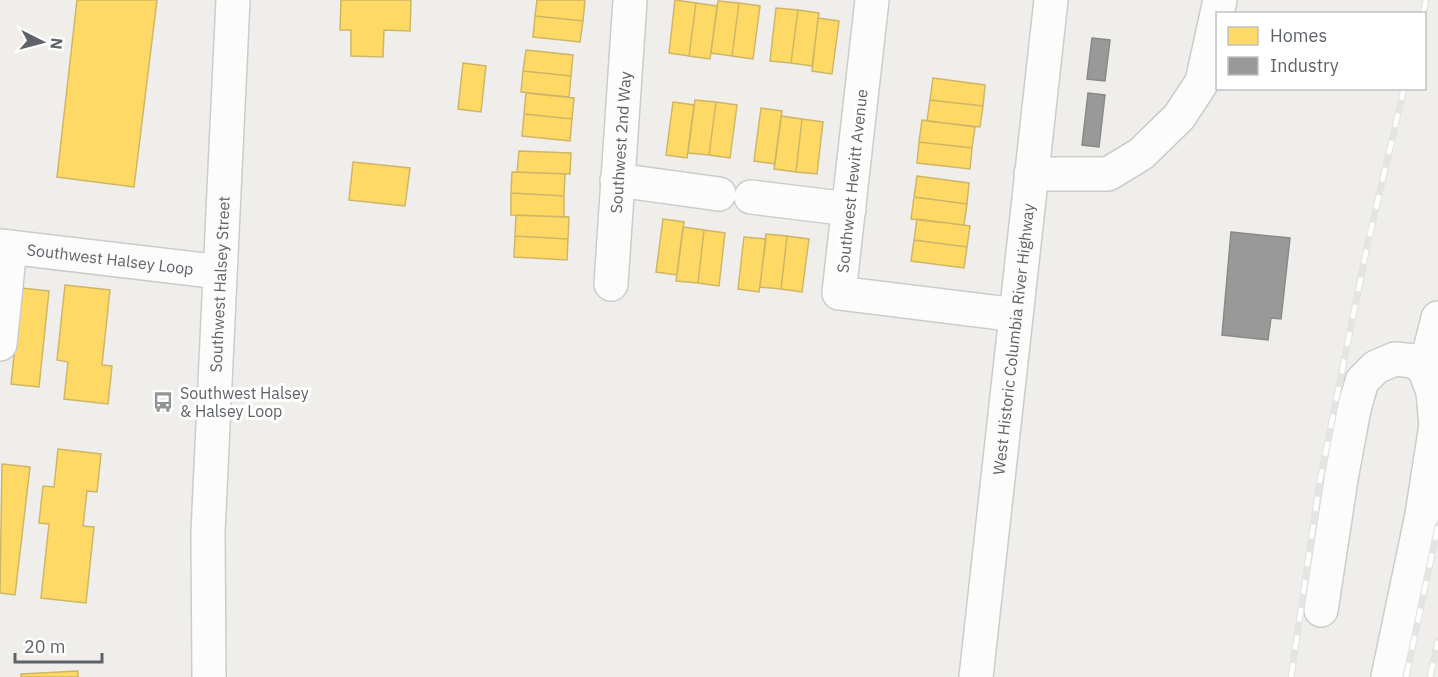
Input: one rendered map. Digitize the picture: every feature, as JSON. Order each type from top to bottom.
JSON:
[{"type":"street","name":"Southwest Halsey Street","points":[[209,677],[208,532],[233,0]]},
{"type":"street","name":"Southwest 2nd Way","points":[[611,284],[630,0]]},
{"type":"street","name":"Southwest Hewitt Avenue","points":[[872,0],[839,292],[1016,315]]},
{"type":"street","name":"West Historic Columbia River Highway","points":[[976,677],[1050,0]]},
{"type":"street","points":[[1031,174],[1108,174],[1141,154],[1179,117],[1202,82],[1216,18]]},
{"type":"street","points":[[617,180],[849,208]]},
{"type":"street","name":"Southwest Halsey Loop","points":[[5,247],[220,272]]},
{"type":"street","points":[[0,344],[5,247]]},
{"type":"street","points":[[1425,370],[1438,318]]},
{"type":"street","points":[[1321,610],[1343,467],[1362,381],[1376,366],[1395,359],[1414,361],[1425,370],[1433,392],[1436,424],[1432,462],[1388,677]]},
{"type":"building: Homes","points":[[77,0],[157,0],[134,187],[57,177]]},
{"type":"building: Homes","points":[[341,0],[411,0],[410,31],[384,30],[383,57],[351,56],[351,30],[340,30]]},
{"type":"building: Homes","points":[[537,0],[585,0],[583,21],[535,16]]},
{"type":"building: Homes","points":[[675,0],[696,3],[689,56],[669,53]]},
{"type":"building: Homes","points":[[718,1],[739,3],[732,56],[711,53]]},
{"type":"building: Homes","points":[[696,3],[717,6],[710,59],[689,56]]},
{"type":"building: Homes","points":[[739,3],[760,6],[753,59],[732,56]]},
{"type":"building: Homes","points":[[776,8],[798,10],[791,63],[770,61]]},
{"type":"building: Homes","points":[[798,10],[819,13],[812,66],[791,63]]},
{"type":"building: Homes","points":[[535,16],[583,21],[580,42],[533,37]]},
{"type":"building: Homes","points":[[818,18],[839,21],[832,74],[812,71]]},
{"type":"building: Homes","points":[[526,50],[573,55],[571,76],[523,71]]},
{"type":"building: Homes","points":[[463,63],[486,66],[481,112],[458,109]]},
{"type":"building: Homes","points":[[523,71],[571,76],[569,97],[521,92]]},
{"type":"building: Homes","points":[[933,78],[985,85],[983,106],[930,100]]},
{"type":"building: Homes","points":[[526,93],[574,98],[572,119],[524,114]]},
{"type":"building: Homes","points":[[695,100],[716,102],[709,155],[688,153]]},
{"type":"building: Homes","points":[[930,100],[983,106],[980,127],[927,121]]},
{"type":"building: Homes","points":[[673,102],[694,105],[687,158],[666,155]]},
{"type":"building: Homes","points":[[716,102],[737,105],[730,158],[709,155]]},
{"type":"building: Homes","points":[[761,108],[782,111],[775,164],[754,161]]},
{"type":"building: Homes","points":[[524,114],[572,119],[570,141],[522,136]]},
{"type":"building: Homes","points":[[781,116],[802,119],[796,172],[774,169]]},
{"type":"building: Homes","points":[[802,119],[823,122],[817,174],[796,172]]},
{"type":"building: Homes","points":[[922,120],[975,127],[972,148],[919,142]]},
{"type":"building: Homes","points":[[919,142],[972,148],[970,169],[917,163]]},
{"type":"building: Homes","points":[[519,151],[571,153],[570,174],[517,172]]},
{"type":"building: Homes","points":[[353,162],[410,168],[405,206],[349,200]]},
{"type":"building: Homes","points":[[512,172],[565,174],[564,196],[511,193]]},
{"type":"building: Homes","points":[[917,176],[969,183],[967,204],[914,197]]},
{"type":"building: Homes","points":[[511,193],[564,196],[564,217],[511,215]]},
{"type":"building: Homes","points":[[914,197],[967,204],[964,225],[911,219]]},
{"type":"building: Homes","points":[[516,215],[569,217],[568,239],[515,236]]},
{"type":"building: Homes","points":[[663,219],[684,222],[677,275],[656,272]]},
{"type":"building: Homes","points":[[917,219],[970,226],[967,247],[914,240]]},
{"type":"building: Homes","points":[[683,227],[704,230],[698,283],[676,281]]},
{"type":"building: Homes","points":[[704,230],[725,233],[719,286],[698,283]]},
{"type":"building: Homes","points":[[766,234],[787,236],[781,289],[760,287]]},
{"type":"building: Homes","points":[[515,236],[568,239],[567,260],[514,257]]},
{"type":"building: Homes","points":[[787,236],[809,239],[802,292],[781,289]]},
{"type":"building: Homes","points":[[744,237],[766,239],[759,292],[738,289]]},
{"type":"building: Homes","points":[[914,240],[967,247],[964,268],[911,261]]},
{"type":"building: Homes","points":[[65,285],[110,290],[102,365],[112,366],[108,404],[64,399],[68,362],[57,360]]},
{"type":"building: Homes","points":[[21,288],[49,291],[39,387],[11,384]]},
{"type":"building: Homes","points":[[58,449],[101,454],[97,492],[87,491],[83,526],[94,527],[86,603],[41,598],[49,524],[39,523],[43,486],[54,487]]},
{"type":"building: Homes","points":[[2,464],[30,467],[15,595],[0,593]]},
{"type":"building: Homes","points":[[78,671],[78,677],[21,677],[21,674]]},
{"type":"building: Industry","points":[[1092,38],[1110,40],[1105,81],[1087,79]]},
{"type":"building: Industry","points":[[1088,93],[1105,95],[1099,147],[1082,145]]},
{"type":"building: Industry","points":[[1231,232],[1290,238],[1281,319],[1271,318],[1268,340],[1222,335]]},
{"type":"railway","points":[[1423,12],[1426,0]]},
{"type":"railway","points":[[1291,677],[1320,480],[1367,247],[1404,90]]},
{"type":"railway","points":[[1406,677],[1438,526]]},
{"type":"railway","points":[[1430,677],[1438,641]]},
{"type":"place","name":"Southwest Halsey & Halsey Loop","points":[[163,402]]}]
